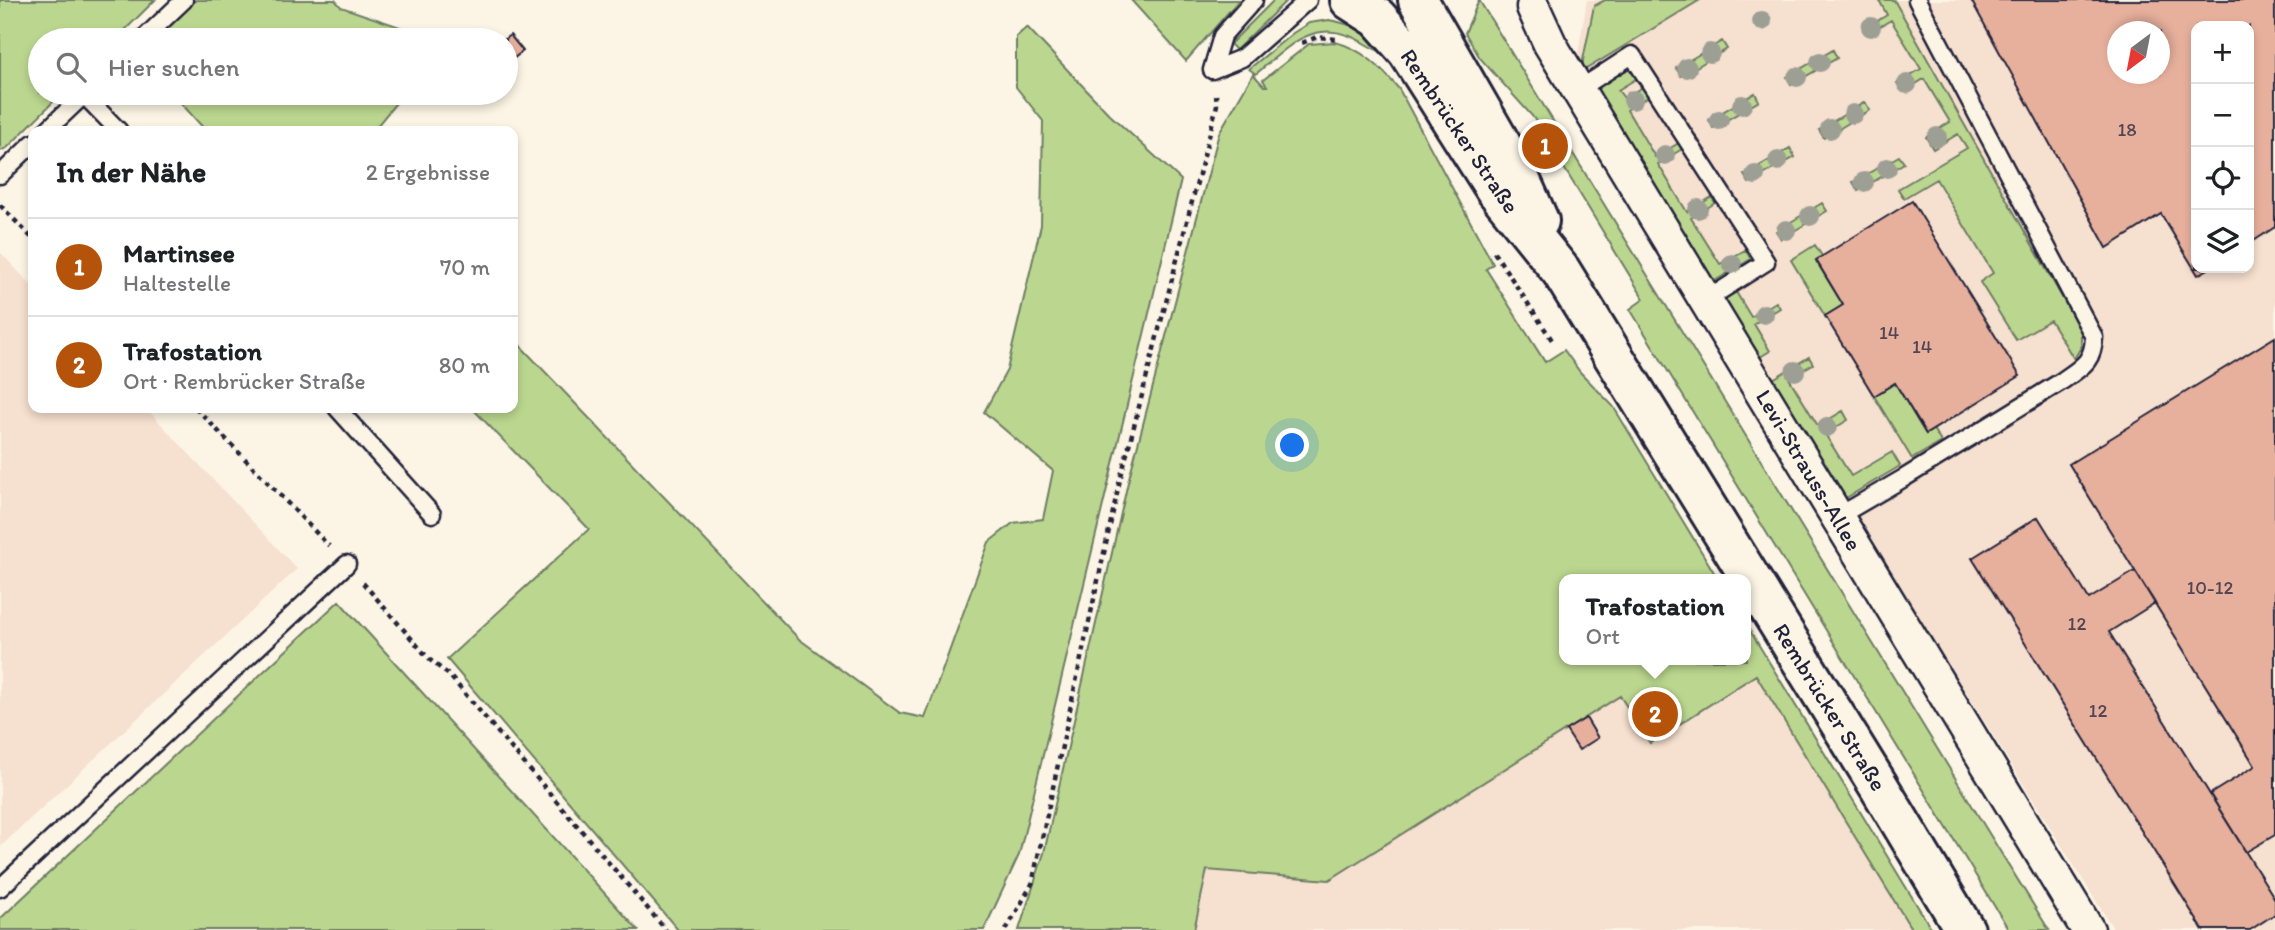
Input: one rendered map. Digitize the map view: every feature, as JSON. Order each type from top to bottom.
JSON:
[{"type":"main road","name":"Rembrücker Straße","points":[[1350,0],[1378,18],[1408,52],[1495,189],[1561,271],[1748,574]]},
{"type":"main road","name":"Rembrücker Straße","points":[[1418,0],[1517,172],[1561,271]]},
{"type":"main road","name":"Rembrücker Straße","points":[[1751,579],[1965,930]]},
{"type":"street","name":"Levi-Strauss-Allee","points":[[1539,4],[1550,44],[2088,930]]},
{"type":"lane","points":[[155,28],[184,0]]},
{"type":"lane","points":[[1212,70],[1222,36],[1255,0]]},
{"type":"lane","points":[[1212,70],[1242,58],[1308,0]]},
{"type":"lane","points":[[1837,517],[2062,381],[2086,363],[2094,352],[2094,337],[1917,0]]},
{"type":"lane","points":[[1578,90],[1632,55],[1766,262],[1706,300]]},
{"type":"lane","points":[[51,126],[73,105]]},
{"type":"lane","points":[[95,105],[114,126]]},
{"type":"lane","points":[[0,174],[28,148]]},
{"type":"lane","points":[[341,413],[432,514]]},
{"type":"lane","points":[[0,888],[347,564]]},
{"type":"path","points":[[1301,43],[1317,37],[1347,40]]},
{"type":"path","points":[[1006,930],[1032,884],[1119,484],[1217,105],[1212,70]]},
{"type":"path","points":[[0,205],[28,234]]},
{"type":"path","points":[[201,413],[347,564],[430,660],[449,675],[666,930]]},
{"type":"shaded area","points":[[1587,0],[2275,0],[2275,930],[2114,930],[1576,65]]},
{"type":"shaded area","points":[[0,252],[28,282],[28,413],[151,413],[297,569],[0,847]]},
{"type":"shaded area","points":[[1756,674],[1912,930],[1194,930],[1207,870],[1329,880],[1621,695],[1650,743]]},
{"type":"green space","points":[[0,0],[155,0],[127,28],[28,28],[28,105],[50,105],[7,148],[0,151]]},
{"type":"green space","points":[[196,0],[335,0],[341,7],[403,28],[165,28]]},
{"type":"green space","points":[[1131,0],[1239,0],[1186,61]]},
{"type":"green space","points":[[1274,0],[1287,0],[1236,50],[1230,44]]},
{"type":"green space","points":[[1479,0],[2049,930],[2009,930],[1630,309],[1644,299],[1533,117],[1480,58],[1465,33]]},
{"type":"green space","points":[[1605,0],[1700,0],[1583,71],[1594,6]]},
{"type":"green space","points":[[1879,0],[1894,0],[2081,331],[2081,347],[2074,359],[2050,320],[2016,340],[1980,282],[1993,273],[1936,179],[1904,198],[1898,189],[1967,148],[1958,134],[1933,149],[1926,137],[1950,122],[1924,79],[1903,92],[1897,83],[1921,69],[1891,20],[1867,34],[1864,29],[1887,15]]},
{"type":"green space","points":[[1329,20],[1360,30],[1387,49],[1382,52],[1347,35],[1321,32],[1297,41],[1256,74],[1249,69],[1309,23]]},
{"type":"green space","points":[[1027,27],[1109,114],[1181,180],[1019,855],[984,930],[678,930],[447,659],[589,529],[477,413],[518,413],[518,343],[799,639],[900,713],[925,718],[989,542],[1013,523],[1043,519],[1053,471],[984,412],[1007,370],[1041,225],[1043,121],[1016,87],[1016,37]]},
{"type":"green space","points":[[1722,41],[1727,49],[1681,76],[1676,68]]},
{"type":"green space","points":[[1335,42],[1354,49],[1378,67],[1399,89],[1493,264],[1486,269],[1545,362],[1564,350],[1580,372],[1613,406],[1715,574],[1559,574],[1559,665],[1751,665],[1751,632],[1932,930],[1912,930],[1756,675],[1650,743],[1620,696],[1329,880],[1207,870],[1194,930],[1019,930],[1044,853],[1128,482],[1219,133],[1253,74],[1267,86],[1263,80],[1309,44]]},
{"type":"green space","points":[[1833,50],[1837,58],[1791,85],[1787,77]]},
{"type":"green space","points":[[1635,60],[1644,74],[1618,90],[1624,98],[1646,85],[1651,95],[1627,110],[1655,157],[1679,143],[1682,149],[1658,164],[1687,212],[1712,197],[1715,203],[1691,218],[1720,264],[1745,250],[1751,259],[1713,282],[1593,86]]},
{"type":"green space","points":[[1755,93],[1759,101],[1713,128],[1709,120]]},
{"type":"green space","points":[[1865,102],[1870,110],[1824,138],[1819,130]]},
{"type":"green space","points":[[183,105],[394,105],[377,126],[202,126]]},
{"type":"green space","points":[[1790,148],[1795,157],[1749,183],[1744,175]]},
{"type":"green space","points":[[1899,156],[1904,163],[1858,191],[1853,182]]},
{"type":"green space","points":[[1822,203],[1827,211],[1781,239],[1776,231]]},
{"type":"green space","points":[[1815,245],[1822,256],[1816,261],[1843,305],[1825,316],[1791,260]]},
{"type":"green space","points":[[1736,292],[1751,317],[1776,302],[1780,308],[1754,324],[1770,351],[1760,357],[1724,300]]},
{"type":"green space","points":[[1809,357],[1813,364],[1789,378],[1818,426],[1843,411],[1848,420],[1825,434],[1851,476],[1892,452],[1900,466],[1846,498],[1773,379]]},
{"type":"green space","points":[[1895,383],[1925,433],[1933,429],[1941,442],[1912,459],[1874,396]]},
{"type":"green space","points":[[339,601],[638,930],[0,930],[0,919]]},
{"type":"building","points":[[1971,0],[2275,0],[2275,227],[2254,241],[2254,21],[2191,21],[2191,263],[2161,214],[2107,248]]},
{"type":"building","points":[[1912,201],[2020,376],[1926,434],[1895,383],[1874,396],[1825,316],[1843,305],[1816,260]]},
{"type":"building","points":[[2275,337],[2275,835],[2246,852],[2210,794],[2255,766],[2069,464]]},
{"type":"building","points":[[2038,517],[2089,599],[2135,571],[2155,603],[2109,632],[2275,899],[2275,914],[2250,930],[2203,930],[1972,558]]},
{"type":"building","points":[[1651,692],[1673,727],[1659,736],[1638,700]]},
{"type":"building","points":[[1586,718],[1598,738],[1579,750],[1566,730]]},
{"type":"place","name":"Martinsee","points":[[1545,146]]},
{"type":"place","name":"Trafostation","points":[[1655,714]]}]
